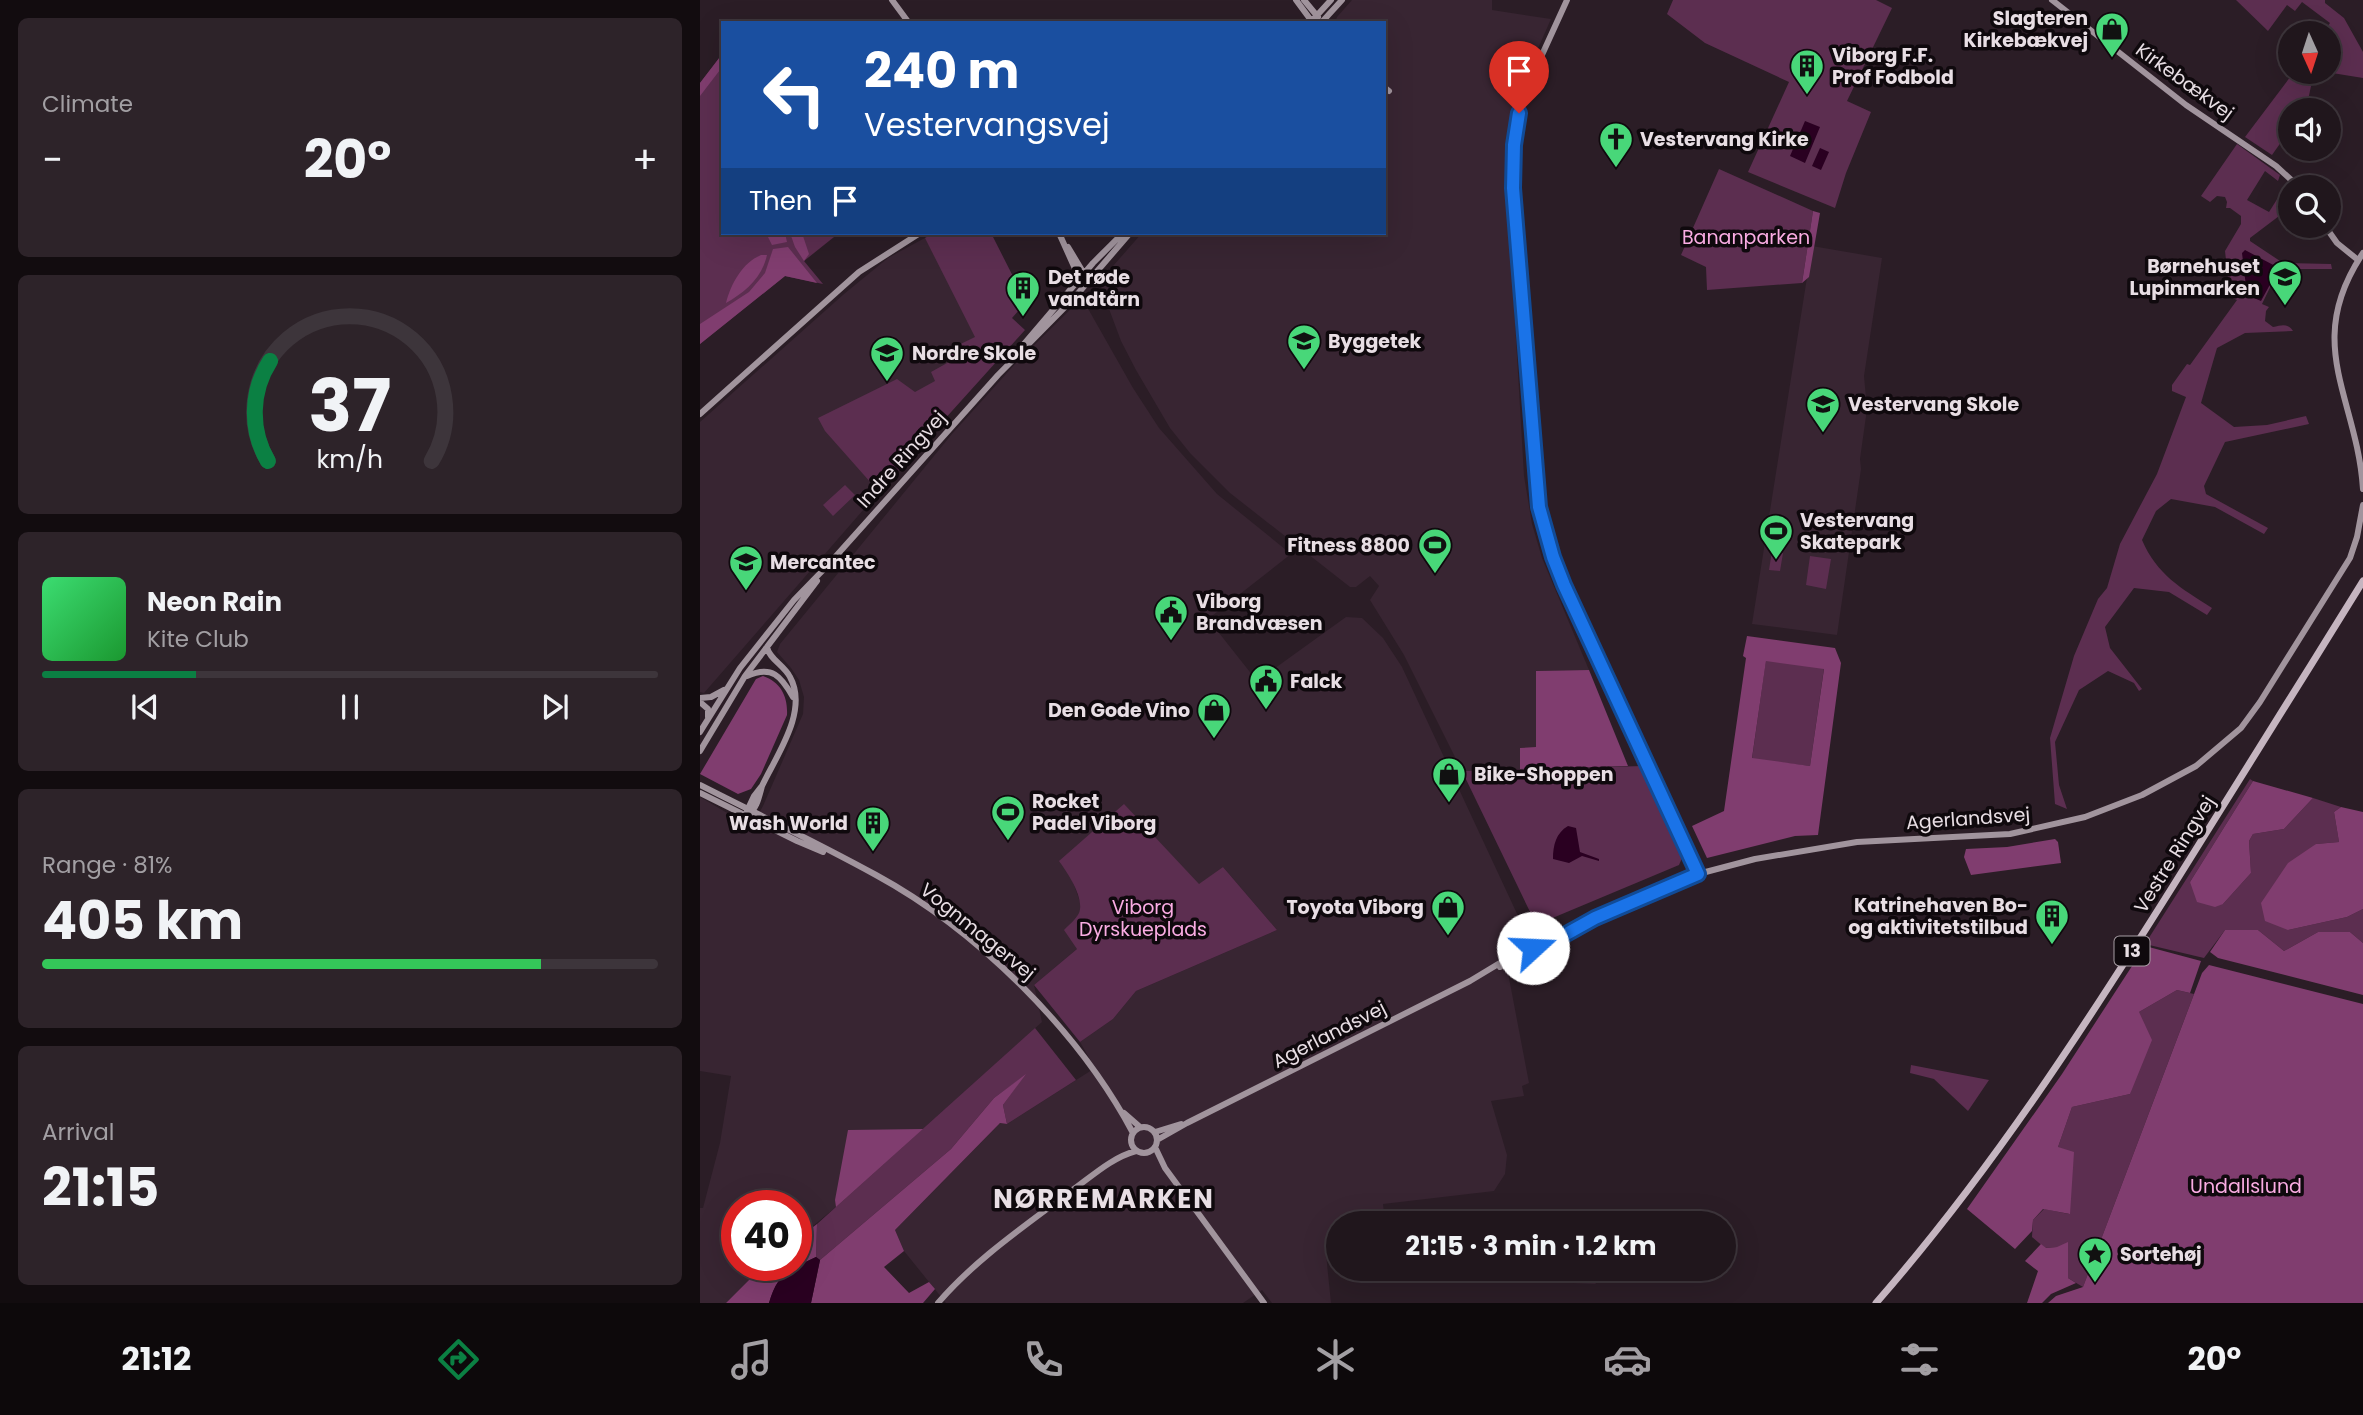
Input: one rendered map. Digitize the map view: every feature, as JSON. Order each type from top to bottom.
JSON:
[{"type":"main road","name":"Vestre Ringvej","points":[[1876,1303],[1934,1234],[2048,1081],[2103,998],[2363,582]]},
{"type":"street","points":[[892,0],[908,21]]},
{"type":"street","points":[[1296,0],[1313,21]]},
{"type":"street","points":[[1304,0],[1313,21]]},
{"type":"street","points":[[1313,21],[1331,0]]},
{"type":"street","points":[[1323,21],[1342,0]]},
{"type":"street","points":[[1567,0],[1531,79],[1519,113],[1512,170],[1539,507],[1564,585],[1698,874]]},
{"type":"street","name":"Kirkebækvej","points":[[2052,0],[2186,105],[2286,175]]},
{"type":"street","points":[[700,414],[859,272],[917,235]]},
{"type":"street","points":[[1060,235],[1086,284]]},
{"type":"street","name":"Indre Ringvej","points":[[700,732],[726,689],[777,619],[998,375],[1081,276],[1121,235]]},
{"type":"street","name":"Indre Ringvej","points":[[998,375],[1086,284],[1128,235]]},
{"type":"street","points":[[2333,238],[2358,260]]},
{"type":"street","points":[[2363,253],[2341,295],[2334,327],[2335,361],[2360,449],[2363,489]]},
{"type":"street","name":"Agerlandsvej","points":[[1545,938],[1698,874],[1755,859],[1857,842],[1997,836],[2054,826],[2142,795],[2185,772],[2223,745],[2256,708],[2350,558],[2363,505]]},
{"type":"street","name":"Indre Ringvej","points":[[700,751],[745,676],[828,565]]},
{"type":"street","points":[[749,812],[793,720],[794,686],[789,675],[769,654],[767,647]]},
{"type":"street","points":[[745,676],[762,670],[772,672],[780,678],[794,699]]},
{"type":"street","points":[[708,719],[708,709],[700,700],[726,689]]},
{"type":"street","name":"Vognmagervej","points":[[700,785],[876,875],[918,901],[1005,969],[1069,1040],[1122,1111],[1133,1133]]},
{"type":"street","name":"Vognmagervej","points":[[700,793],[749,812]]},
{"type":"street","name":"Agerlandsvej","points":[[1548,945],[1595,918]]},
{"type":"street","points":[[1536,938],[1545,938],[1548,945],[1544,951],[1536,951],[1532,943],[1536,938]]},
{"type":"street","name":"Agerlandsvej","points":[[1485,973],[1532,943]]},
{"type":"street","name":"Agerlandsvej","points":[[1156,1144],[1186,1123],[1485,973],[1536,951]]},
{"type":"street","name":"Vognmagervej","points":[[1122,1111],[1140,1127]]},
{"type":"street","name":"Agerlandsvej","points":[[1155,1132],[1186,1123]]},
{"type":"street","points":[[938,1303],[988,1254],[1116,1159],[1131,1143],[1133,1133],[1140,1127],[1148,1127],[1155,1132],[1156,1144],[1165,1168]]},
{"type":"street","points":[[1131,1143],[1136,1151]]},
{"type":"street","points":[[1147,1153],[1156,1144]]},
{"type":"street","points":[[1116,1159],[1136,1151],[1147,1153],[1165,1168],[1264,1303]]},
{"type":"shaded area","points":[[1352,0],[1492,0],[1492,10],[1551,19],[1516,98],[1511,116],[1507,184],[1524,476],[1532,524],[1542,558],[1589,670],[1536,671],[1537,748],[1520,748],[1520,769],[1462,771],[1404,655],[1370,600],[1379,586],[1370,576],[1356,587],[1350,587],[1230,493],[1190,453],[1170,428],[1136,370],[1121,341],[1099,282],[1140,235],[1386,235],[1386,21],[1336,21]]},
{"type":"shaded area","points":[[1805,121],[1820,127],[1805,163],[1790,156]]},
{"type":"shaded area","points":[[1820,148],[1829,152],[1821,170],[1812,166]]},
{"type":"shaded area","points":[[930,235],[991,235],[1010,317],[1017,333],[704,693],[700,692],[700,422],[888,258]]},
{"type":"shaded area","name":"Vestervang Skole","points":[[1812,246],[1882,258],[1864,376],[1867,409],[1861,469],[1837,635],[1752,624]]},
{"type":"shaded area","points":[[2245,250],[2279,268],[2261,301],[2247,295],[2242,253]]},
{"type":"shaded area","points":[[1082,298],[1159,428],[1217,494],[1291,554],[1208,619],[1257,681],[1346,617],[1362,618],[1383,638],[1402,667],[1526,933],[1505,957],[1529,1083],[1522,1086],[1524,1096],[1491,1101],[1507,1155],[1505,1174],[1494,1191],[1383,1204],[1384,1211],[1326,1211],[1326,1281],[1329,1281],[1331,1303],[1272,1303],[1262,1290],[1243,1303],[946,1303],[904,1251],[895,1230],[1000,1123],[1007,1124],[1095,1068],[1080,1042],[1113,1019],[1136,991],[1277,930],[1223,867],[1199,885],[1071,877],[1081,904],[1077,949],[1034,985],[1042,1022],[812,1227],[812,1190],[721,1190],[721,1281],[748,1281],[726,1303],[700,1303],[700,1208],[703,1208],[720,1143],[731,1076],[700,1071],[700,797],[751,827],[763,806],[803,714],[804,697],[799,680],[777,652],[780,644],[952,434],[1016,363]]},
{"type":"shaded area","points":[[1568,826],[1576,828],[1580,852],[1599,861],[1582,856],[1569,863],[1553,859],[1556,840]]},
{"type":"shaded area","points":[[816,1257],[820,1260],[811,1303],[769,1303],[779,1281],[812,1281],[812,1259]]},
{"type":"shaded area","points":[[1551,1281],[1599,1281],[1595,1284]]},
{"type":"green space","points":[[1673,0],[1876,0],[1892,8],[1847,101],[1871,112],[1835,208],[1748,172],[1789,82],[1705,43],[1667,14]]},
{"type":"green space","points":[[2236,0],[2325,0],[2325,3],[2344,18],[2363,52],[2363,78],[2342,75],[2342,21],[2327,21],[2302,2],[2295,11],[2287,5],[2268,31]]},
{"type":"green space","points":[[721,56],[721,235],[836,235],[804,261],[823,284],[785,276],[700,344],[700,83]]},
{"type":"green space","points":[[721,56],[721,69],[700,96],[700,83]]},
{"type":"green space","points":[[2285,84],[2311,84],[2308,98],[2278,98],[2278,146],[2272,155],[2245,137]]},
{"type":"green space","points":[[2237,144],[2280,175],[2278,181],[2265,171],[2247,200],[2269,212],[2278,198],[2278,217],[2250,238],[2250,241],[2283,263],[2331,264],[2332,269],[2279,269],[2262,304],[2269,307],[2265,321],[2273,327],[2287,326],[2293,331],[2245,333],[2217,348],[2201,403],[2234,427],[2267,425],[2306,416],[2309,424],[2225,442],[2204,486],[2206,494],[2268,528],[2264,534],[2215,507],[2171,499],[2156,511],[2142,540],[2148,552],[2171,580],[2212,608],[2207,615],[2169,592],[2134,588],[2105,627],[2110,648],[2142,689],[2139,691],[2134,683],[2108,671],[2079,690],[2055,742],[2059,785],[2067,809],[2055,804],[2050,738],[2074,656],[2098,599],[2107,588],[2120,544],[2157,474],[2186,397],[2172,391],[2172,385],[2187,364],[2190,365],[2237,300],[2230,297],[2225,251],[2241,224],[2241,216],[2226,208],[2225,197],[2217,196],[2210,202],[2201,196]]},
{"type":"green space","name":"Bananparken","points":[[1719,169],[1813,211],[1802,283],[1707,290],[1706,267],[1681,255]]},
{"type":"green space","points":[[1813,211],[1820,213],[1809,277],[1802,283]]},
{"type":"green space","points":[[767,235],[785,235],[787,242],[772,245]]},
{"type":"green space","points":[[791,235],[803,235],[809,254],[804,261]]},
{"type":"green space","points":[[930,235],[992,235],[1026,302],[1012,318],[1025,330],[879,492],[825,431],[818,418],[897,379],[915,392],[935,381],[931,372],[949,362],[944,352],[975,337],[925,238]]},
{"type":"green space","points":[[788,247],[817,283],[785,276],[700,344],[700,324],[749,292],[765,273],[773,249]]},
{"type":"green space","points":[[761,255],[767,255],[757,277],[746,289],[726,303],[738,275],[748,263]]},
{"type":"green space","points":[[845,485],[855,495],[833,516],[823,505]]},
{"type":"green space","name":"Vestervang Skatepark","points":[[1772,551],[1783,553],[1780,571],[1769,570]]},
{"type":"green space","points":[[1810,556],[1831,559],[1826,589],[1806,585]]},
{"type":"green space","points":[[1747,636],[1835,648],[1841,663],[1818,835],[1795,836],[1707,858],[1692,826],[1724,811],[1746,658],[1743,656]],"holes":[[[1766,661],[1824,669],[1810,766],[1752,758]]]},
{"type":"green space","points":[[1766,660],[1824,668],[1810,766],[1752,759]]},
{"type":"green space","points":[[1589,670],[1628,766],[1520,769],[1520,748],[1536,747],[1536,671]]},
{"type":"green space","points":[[763,676],[779,686],[786,702],[787,715],[761,774],[751,789],[738,794],[700,774],[756,679]]},
{"type":"green space","points":[[1643,766],[1682,858],[1679,865],[1543,922],[1532,916],[1462,771]]},
{"type":"green space","points":[[2250,779],[2253,781],[2190,882],[2223,904],[2251,873],[2249,841],[2253,834],[2284,829],[2313,798],[2341,807],[2334,812],[2339,842],[2316,844],[2288,930],[2347,917],[2363,909],[2363,943],[2350,932],[2318,932],[2284,951],[2258,930],[2225,930],[2204,958],[2145,944]]},
{"type":"green space","points":[[2253,781],[2313,798],[2284,829],[2253,834],[2249,841],[2251,873],[2223,904],[2215,907],[2197,902],[2190,882]]},
{"type":"green space","name":"Viborg Dyrskueplads","points":[[1124,804],[1199,884],[1223,867],[1277,930],[1136,991],[1113,1019],[1080,1042],[1034,985],[1077,949],[1064,930],[1079,913],[1080,900],[1059,861]]},
{"type":"green space","points":[[2341,807],[2363,812],[2363,909],[2347,917],[2288,930],[2265,921],[2261,903],[2288,863],[2316,844],[2339,842],[2334,812]]},
{"type":"green space","points":[[2055,839],[2058,842],[2061,863],[1971,875],[1964,857],[1966,849],[2007,847]]},
{"type":"green space","points":[[2225,930],[2258,930],[2284,951],[2318,932],[2350,932],[2363,943],[2363,995],[2218,958],[2210,952]]},
{"type":"green space","points":[[2145,946],[2201,961],[2190,993],[2177,990],[2139,1012],[2152,1040],[2130,1094],[2072,1107],[2058,1147],[2074,1152],[2070,1214],[2043,1209],[2033,1220],[2032,1231],[2015,1249],[1967,1209],[2062,1074]]},
{"type":"green space","name":"Undallslund","points":[[2209,965],[2363,1004],[2363,1303],[2048,1303],[2056,1296],[2083,1287],[2202,973]]},
{"type":"green space","points":[[2177,990],[2194,994],[2083,1287],[2068,1278],[2057,1247],[2045,1248],[2032,1237],[2033,1220],[2044,1209],[2069,1214],[2058,1147],[2072,1107],[2130,1094],[2139,1012]]},
{"type":"green space","points":[[1035,1028],[1076,1080],[1007,1124],[1003,1105],[1023,1077],[994,1098],[951,1149],[820,1260],[816,1257],[817,1224]]},
{"type":"green space","points":[[1911,1065],[1989,1080],[1968,1111],[1934,1079],[1910,1073]]},
{"type":"green space","points":[[1026,1074],[1003,1105],[1007,1124],[1000,1123],[895,1230],[904,1251],[884,1267],[909,1293],[929,1282],[935,1289],[923,1303],[811,1303],[820,1260],[951,1149],[994,1098]]},
{"type":"green space","points":[[923,1129],[836,1207],[848,1130]]},
{"type":"green space","points":[[817,1224],[816,1257],[812,1259],[812,1228]]},
{"type":"green space","points":[[2068,1242],[2068,1278],[2076,1283],[2051,1294],[2042,1303],[2027,1303],[2038,1271],[2025,1261],[2041,1244],[2046,1248]]},
{"type":"green space","points":[[748,1281],[779,1281],[769,1303],[726,1303]]},
{"type":"place","name":"Slagteren Kirkebækvej","points":[[2112,59]]},
{"type":"place","name":"Viborg F.F. Prof Fodbold","points":[[1807,96]]},
{"type":"place","name":"Vestervang Kirke","points":[[1616,169]]},
{"type":"place","name":"Børnehuset Lupinmarken","points":[[2285,307]]},
{"type":"place","name":"Det røde vandtårn","points":[[1023,318]]},
{"type":"place","name":"Byggetek","points":[[1304,371]]},
{"type":"place","name":"Nordre Skole","points":[[887,383]]},
{"type":"place","name":"Vestervang Skole","points":[[1823,434]]},
{"type":"place","name":"Vestervang Skatepark","points":[[1776,561]]},
{"type":"place","name":"Fitness 8800","points":[[1435,575]]},
{"type":"place","name":"Mercantec","points":[[746,592]]},
{"type":"place","name":"Viborg Brandvæsen","points":[[1171,642]]},
{"type":"place","name":"Falck","points":[[1266,711]]},
{"type":"place","name":"Den Gode Vino","points":[[1214,740]]},
{"type":"place","name":"Bike-Shoppen","points":[[1449,804]]},
{"type":"place","name":"Rocket Padel Viborg","points":[[1008,842]]},
{"type":"place","name":"Wash World","points":[[873,853]]},
{"type":"place","name":"Toyota Viborg","points":[[1448,937]]},
{"type":"place","name":"Katrinehaven Bo- og aktivitetstilbud","points":[[2052,946]]},
{"type":"place","name":"Sortehøj","points":[[2095,1284]]},
{"type":"district","name":"NØRREMARKEN","points":[[1104,1199]]},
{"type":"route","points":[[1519,113],[1512,170],[1539,507],[1564,585],[1698,874],[1595,918],[1552,942],[1544,951],[1538,952],[1533,948]]}]
